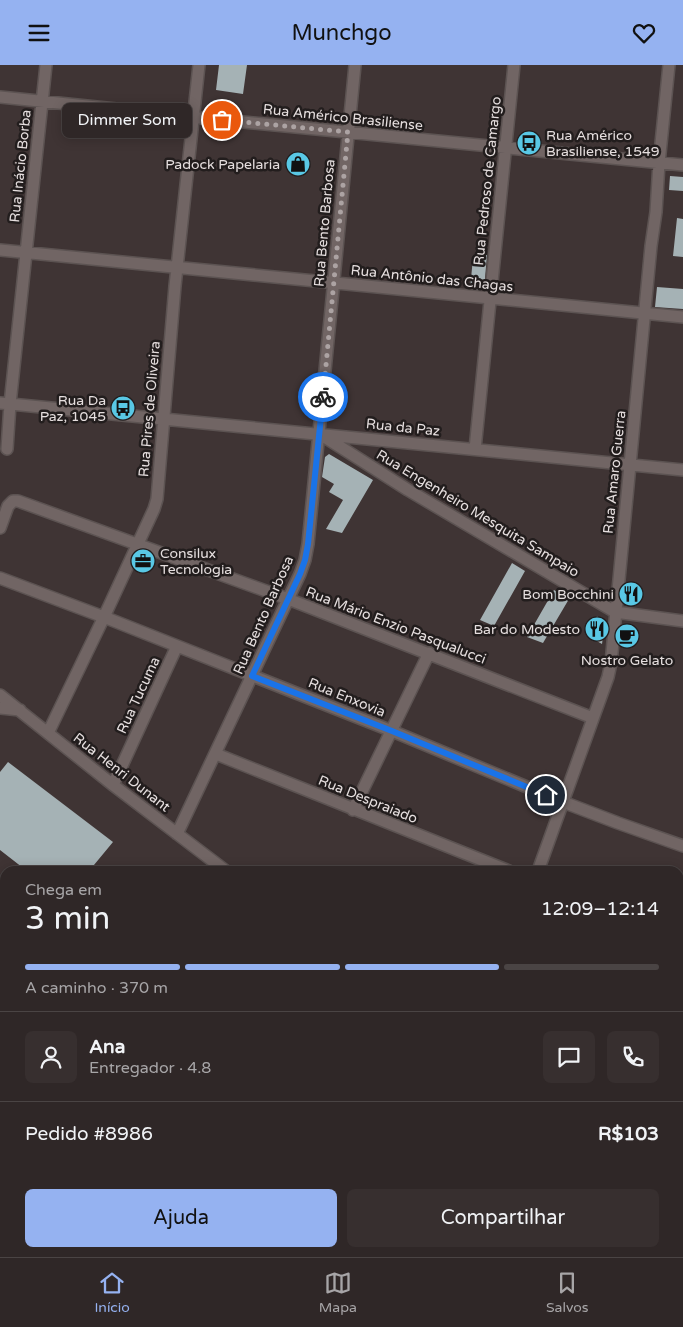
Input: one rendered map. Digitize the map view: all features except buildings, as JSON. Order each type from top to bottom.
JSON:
[{"type":"street","name":"Rua Inácio Borba","points":[[7,449],[5,404],[26,253],[46,65]]},
{"type":"street","name":"Rua Pires de Oliveira","points":[[48,733],[104,617],[157,499],[177,268],[198,65]]},
{"type":"street","name":"Rua Bento Barbosa","points":[[177,834],[216,755],[305,560],[355,65]]},
{"type":"street","name":"Rua Pedroso de Camargo","points":[[475,449],[514,65]]},
{"type":"street","name":"Rua Amaro Guerra","points":[[540,866],[609,671],[656,212],[669,65]]},
{"type":"street","name":"Rua Américo Brasiliense","points":[[0,97],[683,165]]},
{"type":"street","name":"Rua Antônio das Chagas","points":[[0,251],[683,317]]},
{"type":"street","name":"Rua da Paz","points":[[5,404],[683,470]]},
{"type":"street","name":"Rua Engenheiro Mesquita Sampaio","points":[[319,434],[408,490],[616,612],[683,621]]},
{"type":"street","name":"Rua Mário Enzio Pasqualucci","points":[[0,528],[8,506],[14,501],[18,501],[288,599],[593,718]]},
{"type":"street","name":"Rua Enxovia","points":[[0,578],[392,731],[563,802],[683,846]]},
{"type":"street","name":"Rua Tucuma","points":[[113,785],[178,646]]},
{"type":"street","points":[[353,810],[430,653]]},
{"type":"street","name":"Rua Henri Dunant","points":[[0,695],[113,785],[219,866]]},
{"type":"street","points":[[0,708],[20,710]]},
{"type":"street","name":"Rua Despraiado","points":[[216,755],[496,866]]},
{"type":"way so far","points":[[222,120],[348,132],[323,397]]},
{"type":"place","name":"Dimmer Som","points":[[222,120]]},
{"type":"place","name":"Rua Américo Brasiliense, 1549","points":[[529,143]]},
{"type":"place","name":"Padock Papelaria","points":[[298,164]]},
{"type":"place","name":"Rua Da Paz, 1045","points":[[123,408]]},
{"type":"place","name":"Consilux Tecnologia","points":[[143,561]]},
{"type":"place","name":"Bom Bocchini","points":[[631,594]]},
{"type":"place","name":"Bar do Modesto","points":[[597,629]]},
{"type":"place","name":"Nostro Gelato","points":[[627,636]]},
{"type":"route","points":[[323,397],[305,560],[252,676],[392,731],[546,795]]}]
